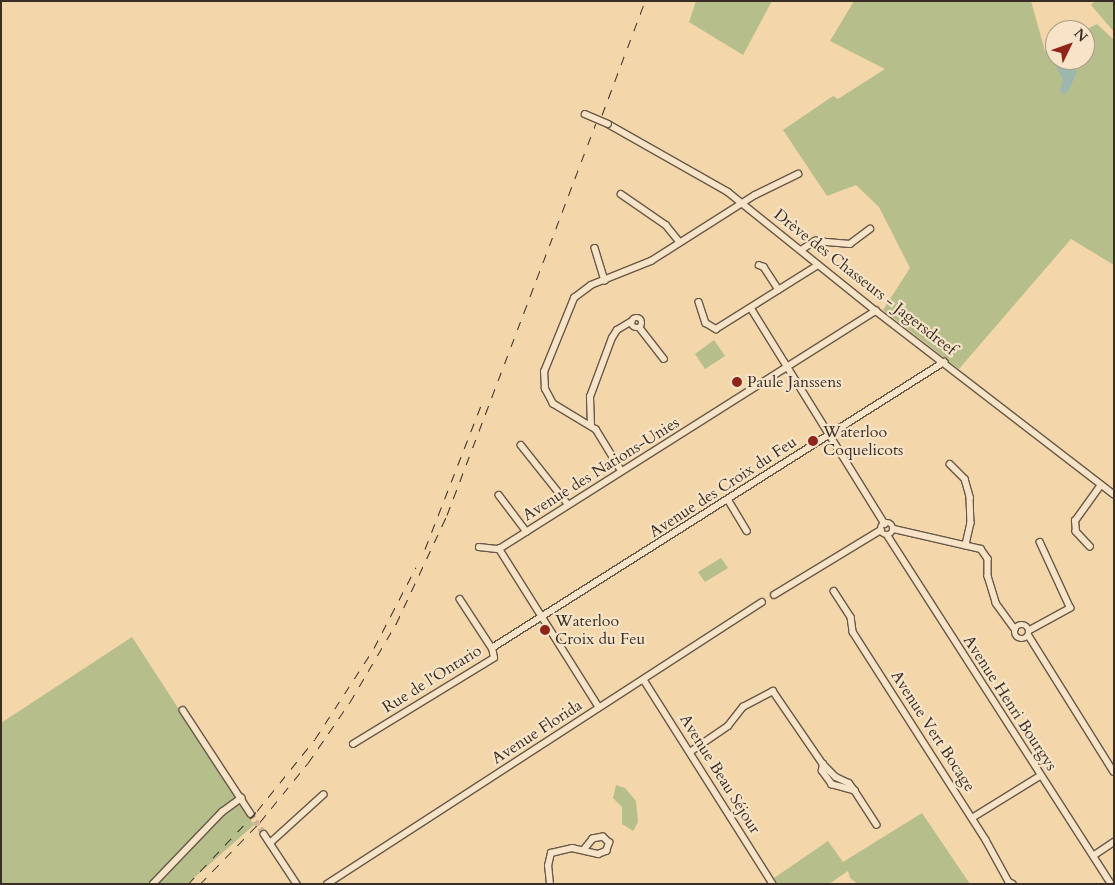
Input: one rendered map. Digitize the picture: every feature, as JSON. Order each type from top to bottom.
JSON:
[{"type":"street","name":"Drève des Chasseurs - Jagersdreef","points":[[585,114],[608,124],[728,192],[876,311],[1114,494]]},
{"type":"street","points":[[621,472],[591,426],[553,404],[547,396],[544,372],[574,298],[591,285],[636,269],[741,204],[798,174]]},
{"type":"street","points":[[621,194],[666,225],[680,242]]},
{"type":"street","points":[[801,250],[814,241],[850,244],[870,229]]},
{"type":"street","points":[[594,248],[604,280]]},
{"type":"street","points":[[759,265],[764,267],[779,290]]},
{"type":"street","points":[[699,302],[706,323],[716,329],[818,265]]},
{"type":"street","points":[[751,308],[831,434],[885,524]]},
{"type":"street","name":"Avenue des Nations-Unies","points":[[500,549],[568,504],[789,368],[876,311]]},
{"type":"street","points":[[579,419],[589,407],[612,338],[617,330],[632,321],[634,327],[640,328],[664,359]]},
{"type":"street","name":"Avenue des Croix du Feu","points":[[541,617],[729,501],[944,362]]},
{"type":"street","points":[[589,407],[591,426]]},
{"type":"street","points":[[521,445],[568,504]]},
{"type":"street","points":[[950,464],[965,479],[970,497],[970,523],[966,545]]},
{"type":"street","points":[[1090,547],[1079,537],[1075,521],[1100,485]]},
{"type":"street","points":[[499,495],[527,532]]},
{"type":"street","points":[[729,501],[748,531]]},
{"type":"street","points":[[885,524],[890,524],[894,529],[966,545],[986,553],[993,596],[1020,639],[1070,608],[1040,543]]},
{"type":"street","points":[[774,595],[881,530],[885,524]]},
{"type":"street","points":[[888,536],[894,529]]},
{"type":"street","name":"Avenue Henri Bourgys","points":[[881,530],[888,536],[1040,776],[1111,884]]},
{"type":"street","points":[[478,547],[500,549],[599,708]]},
{"type":"street","name":"Avenue Vert Bocage","points":[[834,591],[851,618],[853,632],[972,818],[1008,882],[1013,884]]},
{"type":"street","points":[[460,599],[492,648]]},
{"type":"street","name":"Avenue Florida","points":[[326,884],[762,602]]},
{"type":"street","name":"Rue de l'Ontario","points":[[353,744],[494,658],[492,648],[541,617]]},
{"type":"street","points":[[1015,629],[1025,624],[1114,772]]},
{"type":"street","name":"Avenue Beau Séjour","points":[[644,680],[773,884]]},
{"type":"street","points":[[690,752],[728,726],[743,707],[773,691],[823,764],[836,777],[849,782],[877,825]]},
{"type":"street","points":[[184,710],[251,814]]},
{"type":"street","points":[[823,764],[822,771],[832,785],[855,791]]},
{"type":"street","points":[[972,818],[1040,776]]},
{"type":"street","points":[[832,785],[836,777]]},
{"type":"street","points":[[270,843],[323,795]]},
{"type":"street","points":[[152,884],[222,812],[241,798]]},
{"type":"street","points":[[264,834],[297,884]]},
{"type":"street","points":[[1093,856],[1114,842]]},
{"type":"street","points":[[550,884],[548,866],[551,853],[572,848],[584,850]]},
{"type":"green space","points":[[696,1],[772,1],[743,55],[689,22]]},
{"type":"green space","points":[[854,1],[1031,1],[1045,51],[1045,70],[1095,70],[1095,25],[1097,24],[1114,40],[1114,265],[1071,239],[959,369],[883,310],[910,268],[879,207],[856,185],[827,196],[783,130],[833,96],[838,99],[885,69],[830,41]]},
{"type":"green space","points":[[1095,1],[1114,1],[1114,32],[1091,5]]},
{"type":"green space","points":[[714,340],[725,356],[705,369],[695,354]]},
{"type":"green space","points":[[721,558],[728,568],[705,582],[698,572]]},
{"type":"green space","points":[[132,637],[254,825],[187,884],[1,884],[1,723]]},
{"type":"green space","points":[[616,785],[625,788],[636,801],[638,822],[633,831],[622,824],[622,807],[613,798]]},
{"type":"green space","points":[[922,813],[970,884],[858,884],[850,878],[848,871],[829,884],[778,884],[774,878],[828,841],[843,862]]},
{"type":"water","points":[[1058,70],[1075,70],[1077,72],[1069,90],[1063,95],[1060,90],[1063,80]]},
{"type":"tunnel","points":[[251,814],[264,834]]},
{"type":"railway","points":[[602,115],[645,1]]},
{"type":"railway","points":[[200,884],[260,822],[308,763],[350,702],[396,624],[447,515],[596,123]]},
{"type":"railway","points":[[425,549],[482,403]]},
{"type":"railway","points":[[188,884],[257,811],[315,739],[374,648],[416,567]]},
{"type":"place","name":"Paule Janssens","points":[[737,382]]},
{"type":"place","name":"Waterloo Coquelicots","points":[[813,441]]},
{"type":"place","name":"Waterloo Croix du Feu","points":[[545,630]]}]
